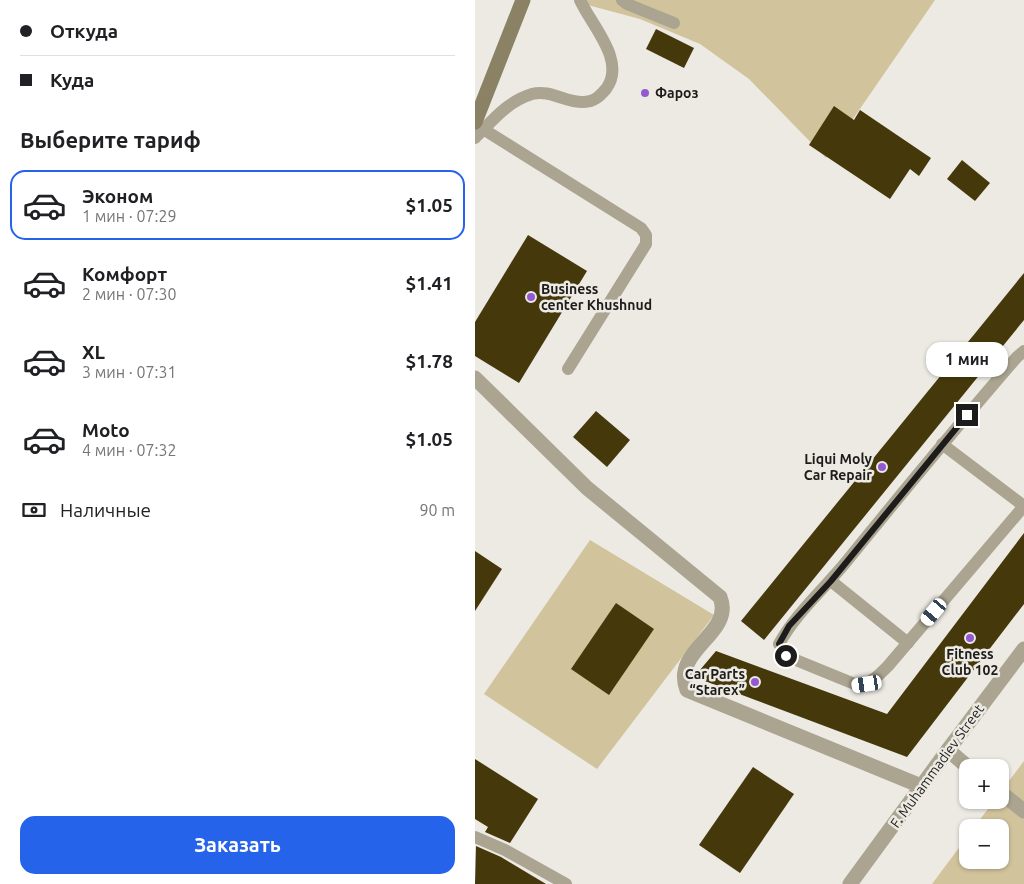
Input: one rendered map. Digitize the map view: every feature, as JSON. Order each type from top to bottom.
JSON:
[{"type":"street","points":[[477,123],[523,0]]},
{"type":"street","points":[[475,378],[587,488],[720,597],[724,606],[722,617],[685,666],[683,680],[687,690],[921,786]]},
{"type":"street","name":"F. Muhammadiev Street","points":[[851,884],[921,786],[1024,649]]},
{"type":"street","points":[[948,750],[959,759]]},
{"type":"street","points":[[1009,799],[1024,811]]},
{"type":"lane","points":[[477,123],[533,94],[550,94],[566,100],[585,102],[600,97],[612,82],[613,64],[605,42],[580,0]]},
{"type":"lane","points":[[622,0],[627,4],[674,23]]},
{"type":"lane","points":[[477,123],[641,228],[646,235],[646,244],[568,369]]},
{"type":"lane","points":[[942,444],[1024,506],[908,643],[876,678],[867,684],[857,685],[786,656],[779,644],[789,626],[831,581],[942,444],[1017,356],[1024,351]]},
{"type":"lane","points":[[831,581],[908,643]]},
{"type":"lane","points":[[475,837],[505,850],[567,884]]},
{"type":"shaded area","points":[[584,0],[935,0],[826,158],[749,79],[700,44],[640,19],[584,4]]},
{"type":"shaded area","points":[[590,540],[714,615],[597,769],[484,694]]},
{"type":"shaded area","points":[[1024,761],[1024,884],[932,884],[959,848],[959,869],[1009,869],[1009,819],[980,819],[988,809],[1009,809],[1009,781]]},
{"type":"building","points":[[656,29],[694,48],[684,68],[646,49]]},
{"type":"building","points":[[834,106],[854,120],[860,110],[931,158],[919,176],[910,169],[890,199],[809,145]]},
{"type":"building","points":[[962,160],[990,183],[975,201],[947,179]]},
{"type":"building","name":"Business center Khushnud","points":[[528,235],[587,271],[519,383],[475,356],[475,322]]},
{"type":"building","points":[[1024,273],[1024,320],[764,640],[741,621]]},
{"type":"building","points":[[596,411],[630,440],[607,467],[573,437]]},
{"type":"building","points":[[1024,533],[1024,604],[907,757],[694,677],[716,651],[887,714]]},
{"type":"building","points":[[475,551],[502,569],[475,611]]},
{"type":"building","points":[[616,603],[654,629],[609,695],[571,669]]},
{"type":"building","points":[[475,759],[538,799],[510,843],[485,832],[488,827],[475,819]]},
{"type":"building","points":[[753,767],[794,794],[740,873],[699,845]]},
{"type":"building","points":[[476,846],[501,857],[546,884],[475,884]]},
{"type":"place","name":"Фароз","points":[[645,93]]},
{"type":"place","name":"Business center Khushnud","points":[[531,297]]},
{"type":"place","name":"Liqui Moly Car Repair","points":[[882,467]]},
{"type":"place","name":"Fitness Club 102","points":[[970,638]]},
{"type":"place","name":"Car Parts “Starex”","points":[[755,682]]},
{"type":"route","points":[[786,656],[779,644],[789,626],[831,581],[967,415]]}]
